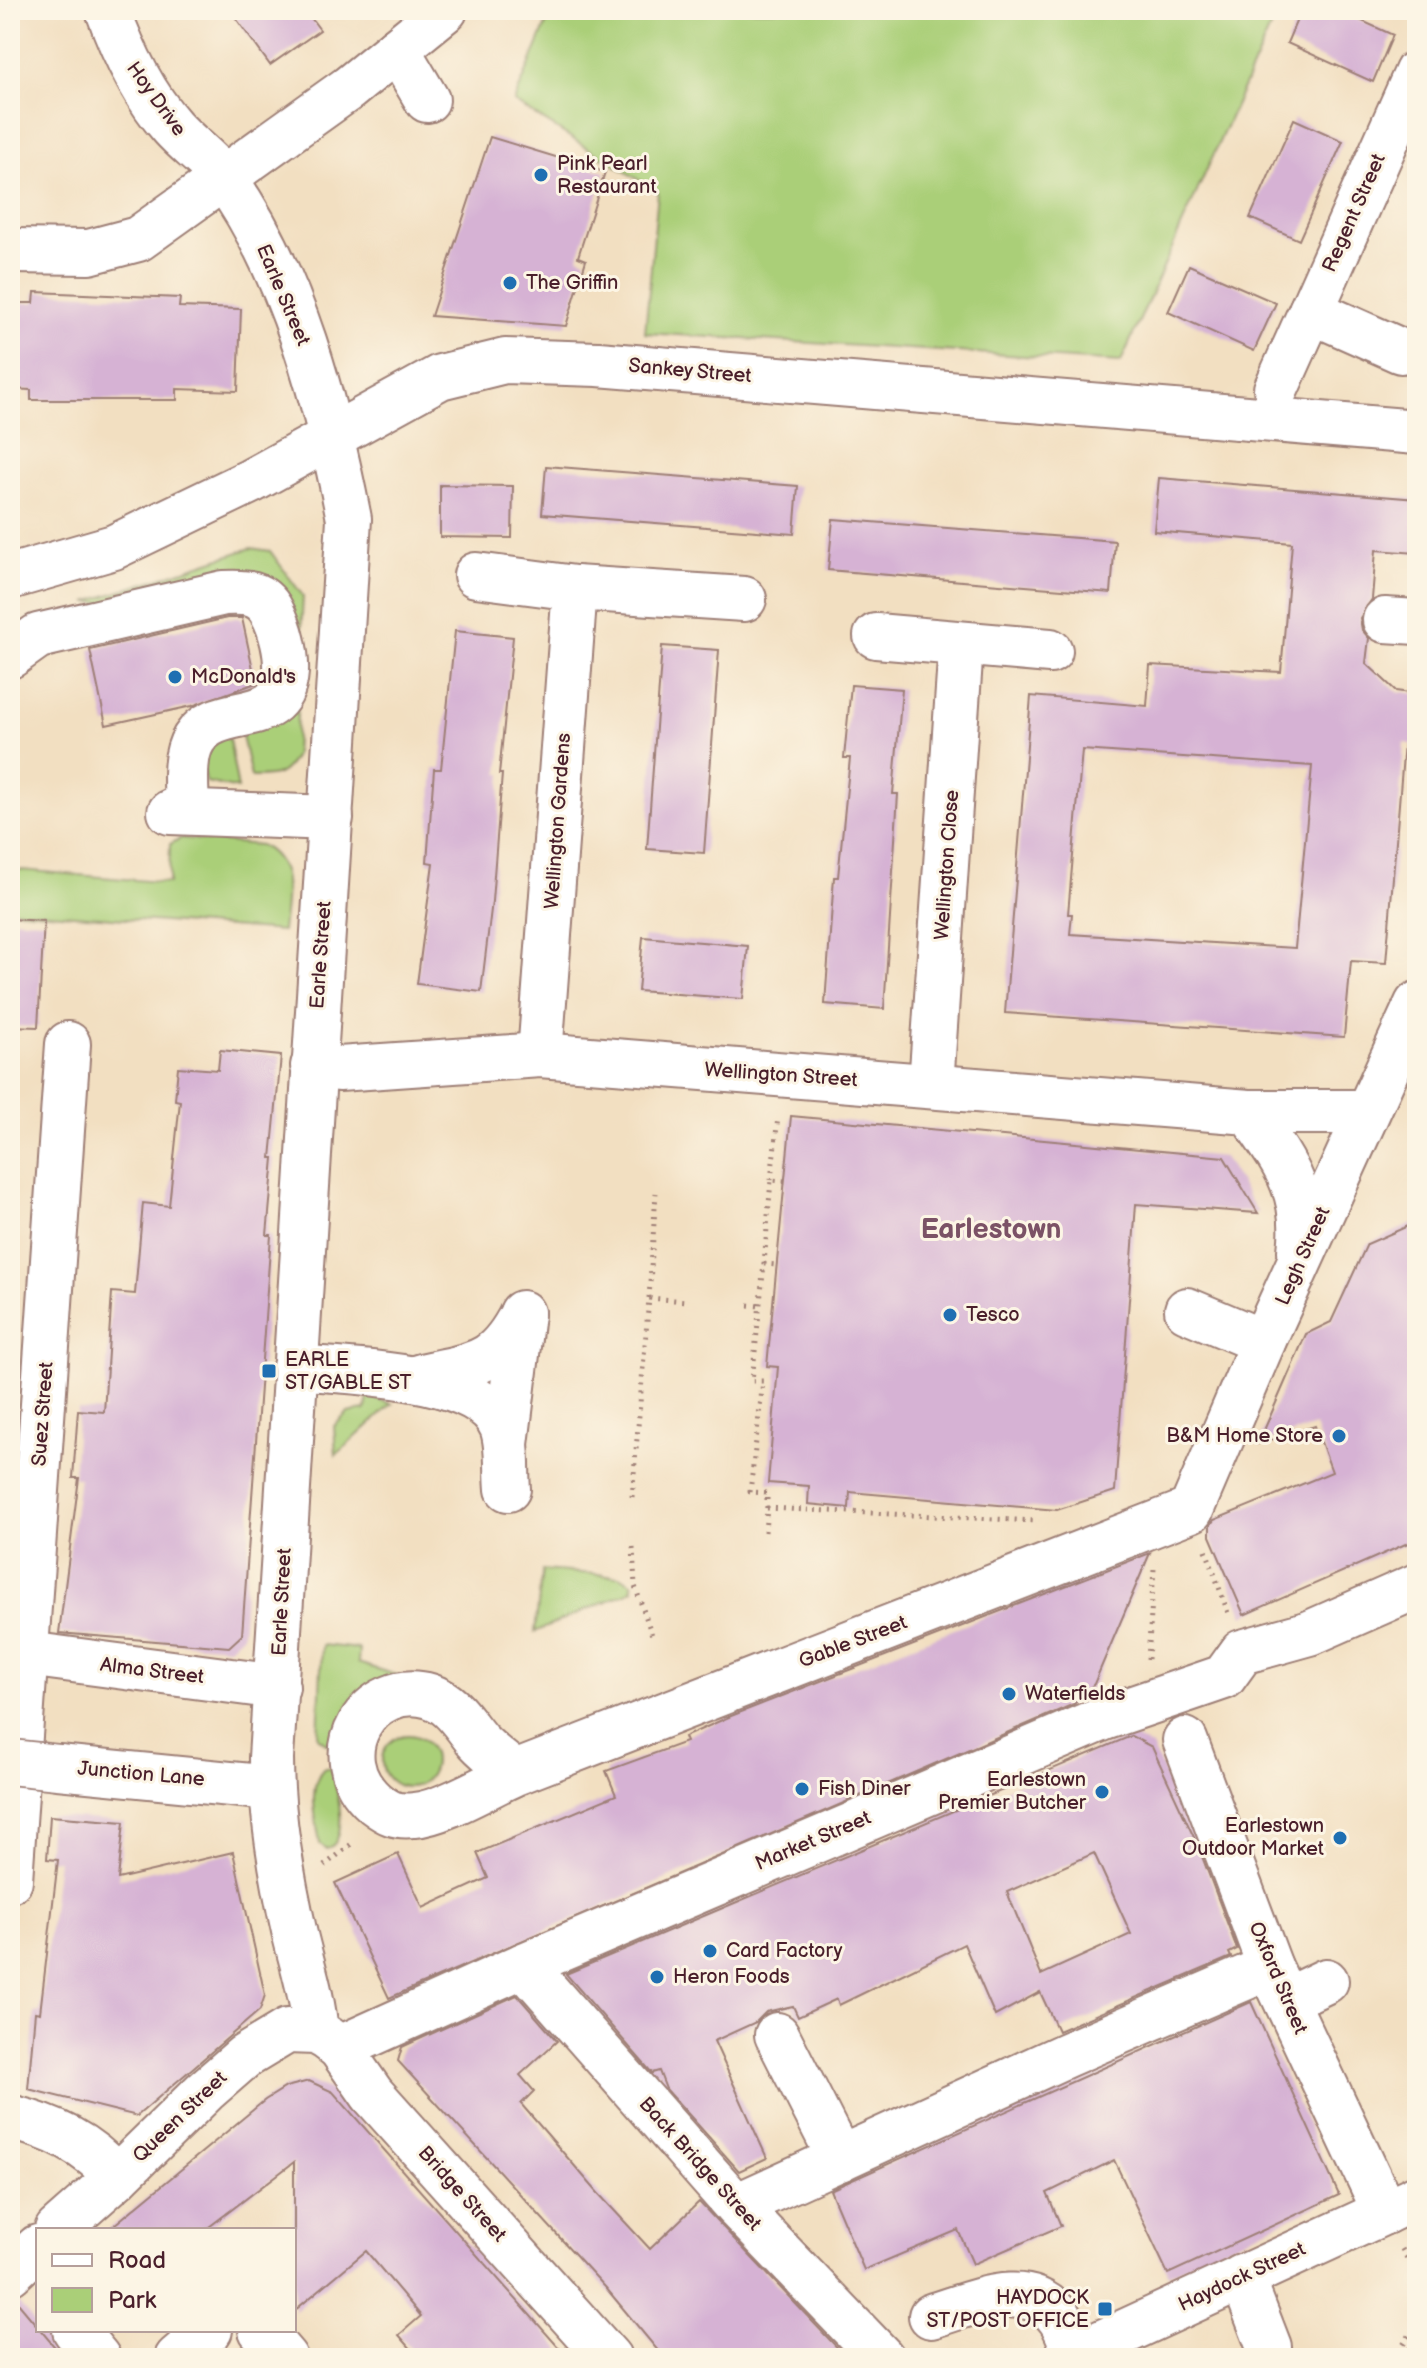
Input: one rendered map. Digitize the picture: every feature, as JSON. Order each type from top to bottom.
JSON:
[{"type":"street","name":"Hoy Drive","points":[[108,10],[126,61],[170,125],[223,177]]},
{"type":"street","points":[[10,251],[89,252],[124,245],[223,177],[445,10]]},
{"type":"street","points":[[397,49],[427,100]]},
{"type":"street","name":"Regent Street","points":[[1276,389],[1417,72]]},
{"type":"street","name":"Earle Street","points":[[223,177],[263,244],[312,362],[333,434],[349,519],[271,1788],[285,1882],[314,2008],[328,2040]]},
{"type":"street","points":[[1311,311],[1401,351]]},
{"type":"street","name":"Sankey Street","points":[[10,577],[114,547],[251,481],[440,377],[475,366],[535,360],[1417,432]]},
{"type":"street","points":[[476,575],[575,588],[744,599]]},
{"type":"street","name":"Wellington Gardens","points":[[540,1055],[575,588]]},
{"type":"street","points":[[19,645],[224,593],[254,594],[266,602],[287,658],[284,690],[278,700],[262,709],[217,720],[182,738],[188,755],[178,812],[331,818]]},
{"type":"street","points":[[876,636],[1050,651]]},
{"type":"street","name":"Wellington Close","points":[[931,1085],[961,645]]},
{"type":"street","name":"Legh Street","points":[[1198,1528],[1263,1342],[1417,1004]]},
{"type":"street","name":"Suez Street","points":[[10,1880],[68,1044]]},
{"type":"street","name":"Wellington Street","points":[[313,1066],[339,1069],[540,1055],[1249,1112],[1367,1112]]},
{"type":"street","points":[[1249,1112],[1287,1167],[1296,1189],[1304,1222],[1298,1268]]},
{"type":"street","points":[[1187,1310],[1263,1342]]},
{"type":"street","points":[[418,1377],[495,1355],[508,1341],[522,1313],[506,1444],[508,1489]]},
{"type":"street","points":[[295,1367],[418,1377],[478,1401],[501,1425],[506,1444]]},
{"type":"street","name":"Gable Street","points":[[389,1814],[416,1815],[515,1773],[1198,1528]]},
{"type":"street","points":[[1242,1652],[1310,1633],[1417,1586]]},
{"type":"street","name":"Market Street","points":[[328,2040],[524,1965],[1104,1718],[1224,1677],[1242,1652]]},
{"type":"street","name":"Alma Street","points":[[27,1654],[277,1687]]},
{"type":"street","points":[[389,1814],[359,1789],[349,1757],[360,1722],[374,1707],[390,1698],[408,1694],[443,1702],[457,1712],[478,1741],[515,1773]]},
{"type":"street","name":"Oxford Street","points":[[1185,1740],[1278,1983],[1401,2204]]},
{"type":"street","name":"Junction Lane","points":[[10,1762],[192,1777],[271,1788]]},
{"type":"street","name":"Back Bridge Street","points":[[524,1965],[736,2206],[882,2358]]},
{"type":"street","points":[[736,2206],[840,2159],[1278,1983],[1326,1981]]},
{"type":"street","name":"Queen Street","points":[[59,2228],[244,2057],[287,2031],[328,2040]]},
{"type":"street","points":[[777,2035],[840,2159]]},
{"type":"street","name":"Bridge Street","points":[[328,2040],[372,2094],[609,2358]]},
{"type":"street","points":[[10,2117],[69,2137],[101,2159],[117,2177]]},
{"type":"street","name":"Haydock Street","points":[[1072,2356],[1401,2204]]},
{"type":"street","points":[[1242,2277],[1269,2347]]},
{"type":"street","points":[[931,2316],[1008,2293],[1042,2302],[1061,2320],[1072,2356]]},
{"type":"street","points":[[77,2332],[98,2358]]},
{"type":"street","points":[[177,2358],[208,2332]]},
{"type":"street","points":[[263,2332],[285,2358]]},
{"type":"path","points":[[765,1532],[767,1493],[750,1492],[763,1381],[752,1381],[782,1076]]},
{"type":"path","points":[[771,1180],[785,1181]]},
{"type":"path","points":[[632,1497],[656,1193]]},
{"type":"path","points":[[764,1264],[777,1265]]},
{"type":"path","points":[[649,1298],[687,1301]]},
{"type":"path","points":[[748,1305],[760,1306]]},
{"type":"path","points":[[767,1508],[1037,1522]]},
{"type":"path","points":[[1198,1528],[1242,1652]]},
{"type":"path","points":[[633,1547],[635,1586],[653,1638]]},
{"type":"path","points":[[1154,1557],[1147,1654],[1158,1700]]},
{"type":"path","points":[[285,1882],[321,1869],[389,1814]]},
{"type":"path","points":[[1409,2336],[1403,2345],[1417,2357]]},
{"type":"green space","points":[[552,10],[1278,10],[1121,362],[645,333],[658,192],[514,102]]},
{"type":"green space","points":[[251,548],[270,551],[303,596],[295,755],[282,772],[266,777],[251,777],[240,727],[262,719],[284,613],[87,602]]},
{"type":"green space","points":[[227,728],[238,789],[206,782],[200,760]]},
{"type":"green space","points":[[181,838],[260,845],[271,853],[279,862],[285,883],[282,931],[10,910],[10,869],[169,883],[170,844]]},
{"type":"green space","points":[[368,1397],[392,1404],[336,1455],[334,1426],[348,1413],[366,1410]]},
{"type":"green space","points":[[542,1570],[620,1576],[632,1583],[633,1590],[535,1632]]},
{"type":"green space","points":[[322,1645],[359,1649],[358,1663],[399,1676],[333,1743],[327,1744],[318,1737]]},
{"type":"green space","points":[[408,1735],[426,1743],[434,1761],[426,1779],[408,1787],[390,1779],[382,1761],[390,1743]]},
{"type":"green space","points":[[324,1768],[332,1768],[340,1813],[338,1835],[334,1844],[327,1849],[320,1844],[314,1804],[315,1784]]},
{"type":"building","points":[[230,10],[305,10],[320,30],[270,65]]},
{"type":"building","points":[[1301,10],[1338,10],[1393,35],[1373,82],[1287,43]]},
{"type":"building","points":[[1294,119],[1343,141],[1299,240],[1250,218]]},
{"type":"building","points":[[490,137],[605,172],[578,257],[586,260],[566,326],[431,316]]},
{"type":"building","points":[[1189,265],[1276,303],[1254,351],[1168,312]]},
{"type":"building","points":[[35,292],[180,298],[179,307],[241,309],[238,391],[177,389],[177,400],[31,400],[31,390],[10,389],[10,303],[34,303]]},
{"type":"building","points":[[546,466],[798,486],[794,534],[542,514]]},
{"type":"building","points":[[1159,478],[1417,499],[1417,553],[1376,550],[1372,599],[1360,618],[1362,630],[1369,638],[1366,663],[1396,691],[1417,694],[1417,745],[1404,743],[1386,963],[1351,961],[1344,1037],[1005,1013],[1031,696],[1147,706],[1150,665],[1281,672],[1292,543],[1154,531]],"holes":[[[1082,750],[1312,766],[1295,948],[1070,934],[1072,914],[1068,914]]]},
{"type":"building","points":[[440,485],[513,486],[512,538],[440,537]]},
{"type":"building","points":[[833,519],[1115,541],[1111,593],[828,570]]},
{"type":"building","name":"McDonald's","points":[[227,618],[242,618],[256,683],[192,706],[106,725],[90,650]]},
{"type":"building","points":[[455,631],[513,637],[499,774],[502,774],[492,901],[481,992],[417,984],[433,863],[427,862],[434,769],[441,769]]},
{"type":"building","points":[[662,646],[719,650],[704,853],[647,849]]},
{"type":"building","points":[[851,685],[902,689],[893,794],[898,794],[884,1009],[825,1004],[834,877],[838,877],[850,758],[844,758]]},
{"type":"building","points":[[10,919],[44,921],[38,1027],[10,1026]]},
{"type":"building","points":[[643,937],[748,946],[743,999],[638,991]]},
{"type":"building","points":[[220,1050],[281,1056],[271,1158],[274,1158],[267,1235],[271,1235],[242,1635],[229,1647],[59,1633],[79,1478],[73,1478],[78,1410],[104,1412],[112,1292],[135,1294],[143,1203],[169,1206],[180,1101],[175,1100],[178,1067],[218,1070]]},
{"type":"building","name":"Tesco","points":[[791,1116],[1224,1157],[1258,1213],[1136,1204],[1115,1491],[1057,1510],[850,1492],[849,1508],[808,1504],[809,1486],[768,1483],[778,1367],[767,1366]]},
{"type":"building","name":"B&M Home Store","points":[[1417,1222],[1417,1539],[1244,1615],[1210,1536],[1210,1526],[1214,1520],[1332,1472],[1315,1426],[1258,1444],[1306,1334],[1331,1322],[1367,1244]]},
{"type":"building","points":[[1150,1553],[1094,1684],[1074,1704],[389,1998],[335,1883],[398,1854],[423,1908],[488,1878],[477,1853],[616,1795],[606,1771],[686,1742],[684,1737],[731,1716]]},
{"type":"building","points":[[1131,1736],[1152,1747],[1198,1846],[1237,1949],[1229,1953],[1231,1957],[1058,2031],[1040,1992],[995,2016],[964,1944],[839,2005],[837,1999],[798,2017],[793,2006],[766,2012],[756,2022],[714,2041],[767,2158],[739,2171],[666,2089],[659,2071],[652,2073],[566,1974]],"holes":[[[1094,1853],[1131,1934],[1041,1975],[1007,1892]]]},
{"type":"building","points":[[50,1816],[124,1822],[118,1879],[233,1852],[265,1995],[260,2010],[137,2116],[28,2089],[35,2012],[40,2013],[58,1860],[47,1859]]},
{"type":"building","points":[[517,1995],[557,2041],[520,2075],[534,2091],[521,2104],[598,2193],[650,2249],[699,2202],[847,2358],[664,2358],[606,2288],[398,2061],[402,2047]]},
{"type":"building","points":[[1251,2002],[1339,2195],[1168,2274],[1114,2160],[1047,2193],[1061,2226],[973,2264],[958,2230],[864,2270],[830,2190]]},
{"type":"building","points":[[309,2081],[333,2092],[568,2358],[419,2358],[399,2335],[421,2316],[366,2251],[296,2309],[294,2162],[208,2228],[110,2228],[265,2100],[286,2087]]},
{"type":"building","points":[[10,2297],[13,2297],[36,2325],[36,2332],[42,2332],[64,2358],[10,2358]]},
{"type":"place","name":"Pink Pearl Restaurant","points":[[541,175]]},
{"type":"place","name":"The Griffin","points":[[510,283]]},
{"type":"place","name":"McDonald's","points":[[175,677]]},
{"type":"place","name":"Tesco","points":[[950,1315]]},
{"type":"place","name":"EARLE ST/GABLE ST","points":[[269,1371]]},
{"type":"place","name":"B&M Home Store","points":[[1339,1436]]},
{"type":"place","name":"Waterfields","points":[[1009,1694]]},
{"type":"place","name":"Fish Diner","points":[[802,1789]]},
{"type":"place","name":"Earlestown Premier Butcher","points":[[1102,1792]]},
{"type":"place","name":"Earlestown Outdoor Market","points":[[1340,1838]]},
{"type":"place","name":"Card Factory","points":[[710,1951]]},
{"type":"place","name":"Heron Foods","points":[[657,1977]]},
{"type":"place","name":"HAYDOCK ST/POST OFFICE","points":[[1105,2309]]},
{"type":"district","name":"Earlestown","points":[[991,1229]]}]
